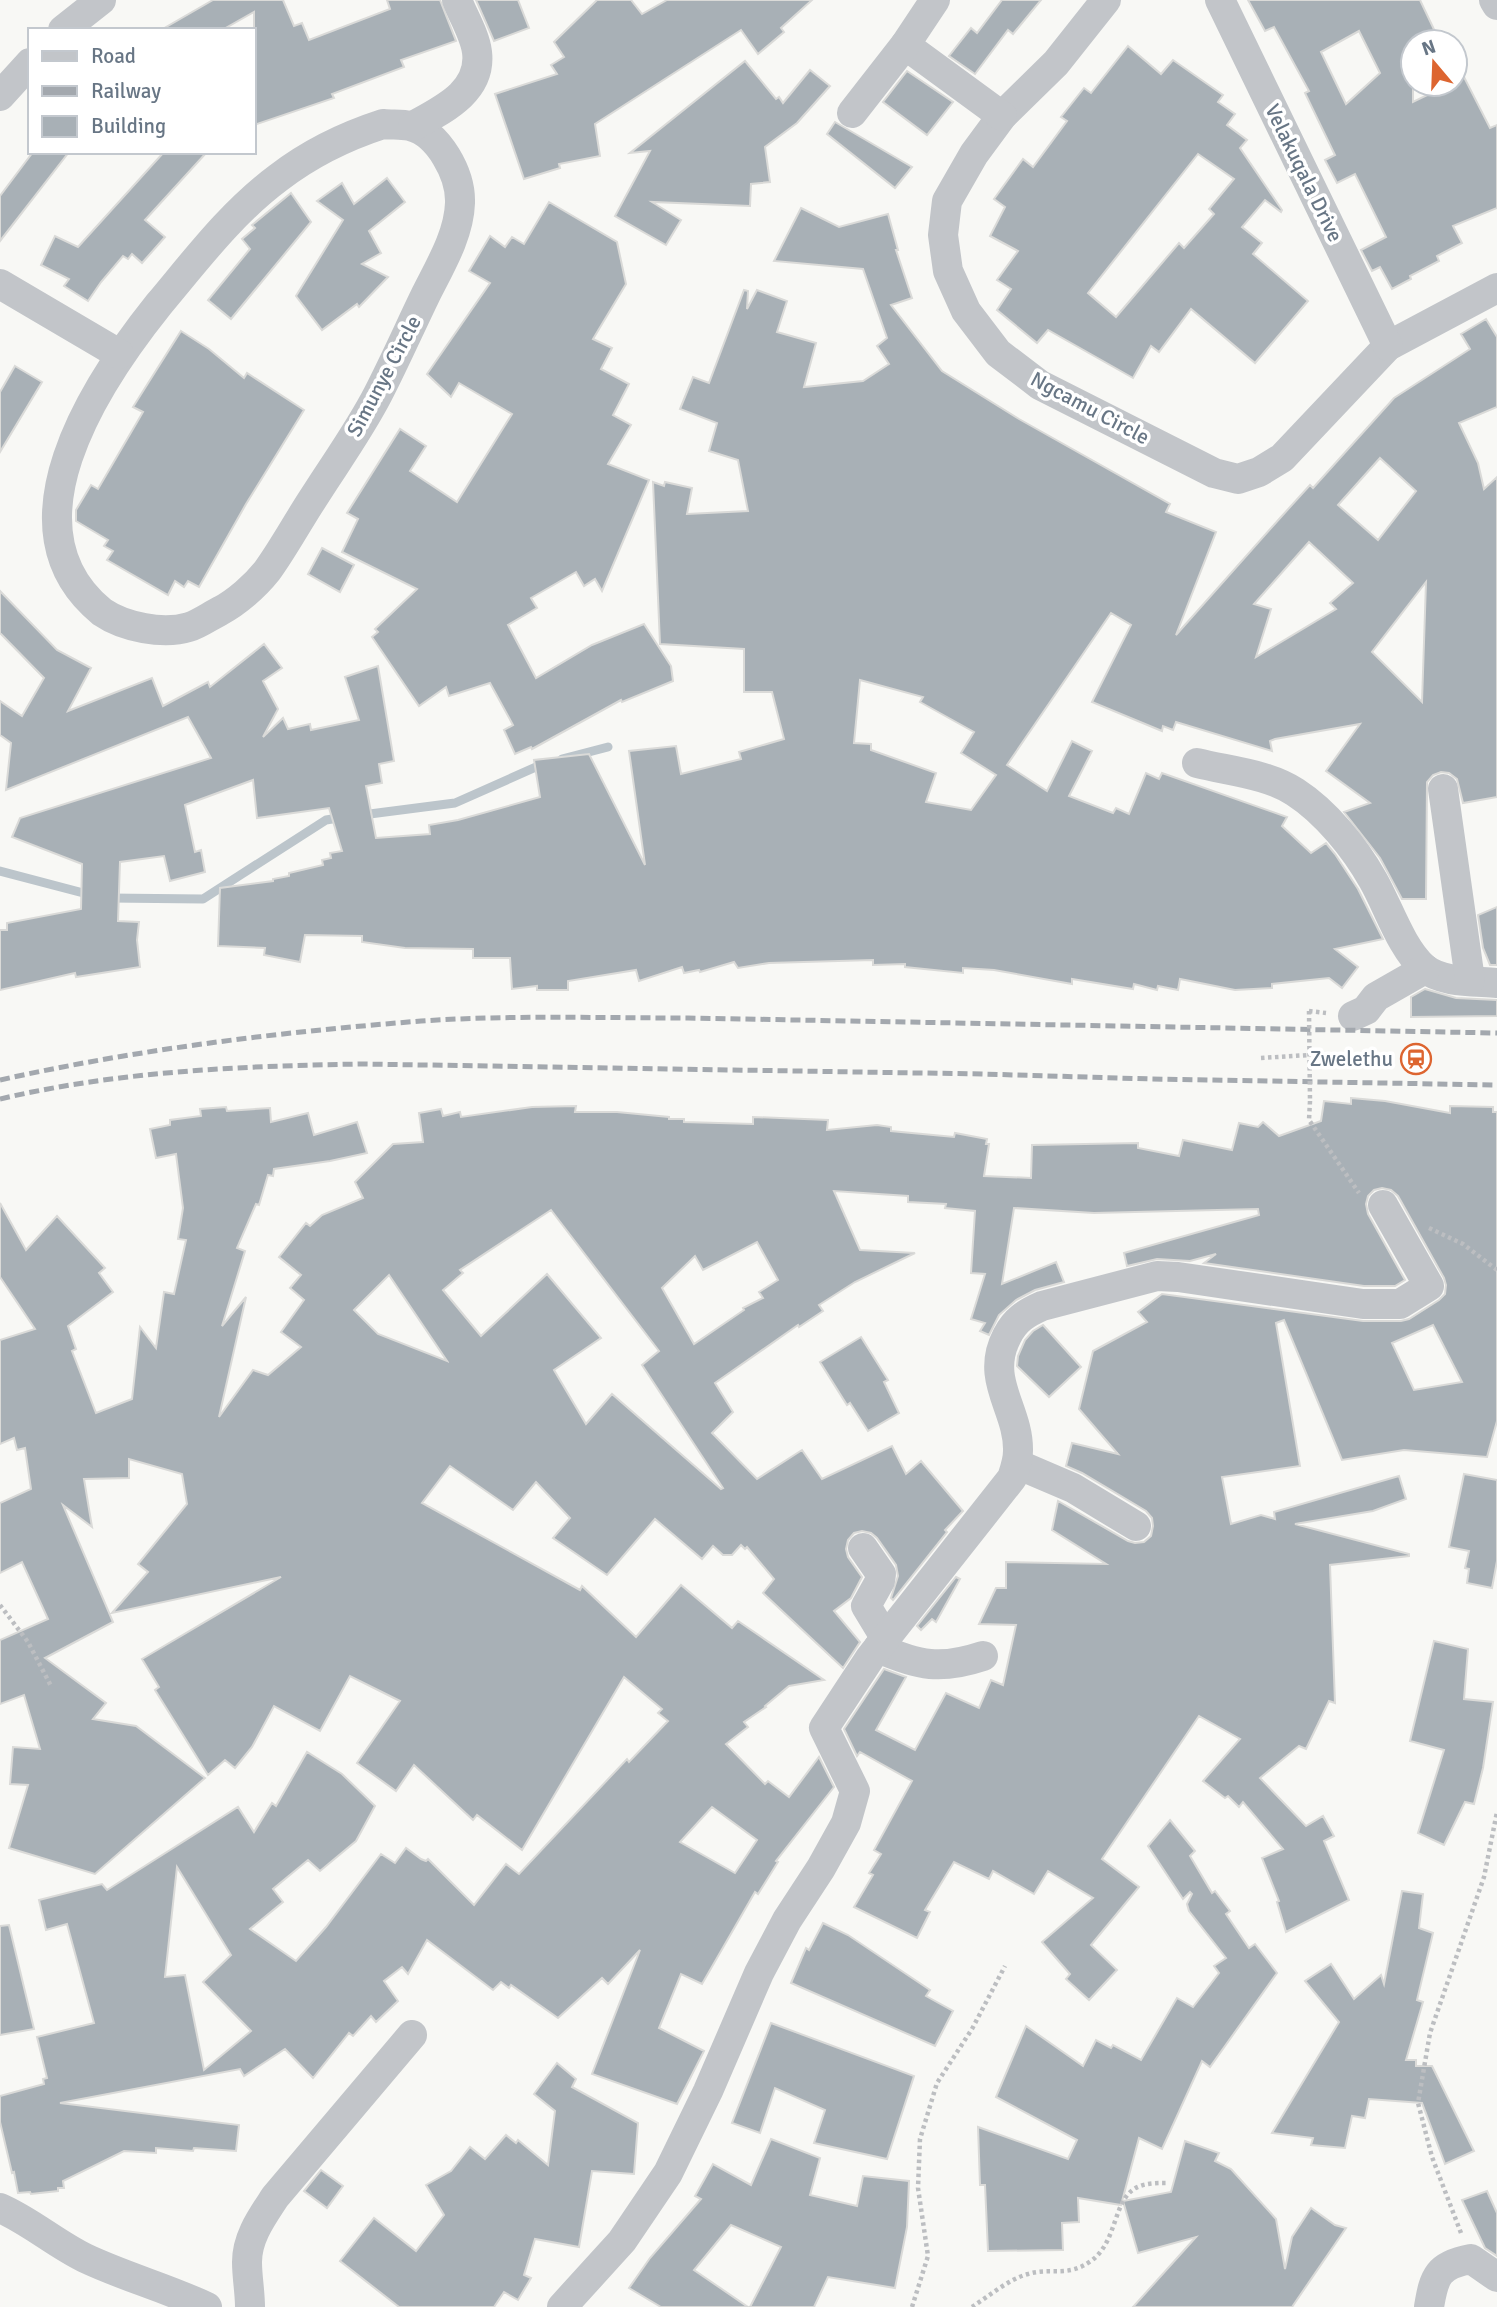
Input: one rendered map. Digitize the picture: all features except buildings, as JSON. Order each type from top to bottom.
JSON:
[{"type":"street","points":[[66,28],[101,0]]},
{"type":"street","points":[[413,126],[452,104],[468,88],[476,69],[477,51],[457,0]]},
{"type":"street","points":[[852,113],[905,45],[935,0]]},
{"type":"street","name":"Ngcamu Circle","points":[[1107,0],[1056,63],[1002,116],[974,154],[947,201],[943,235],[948,271],[966,311],[998,353],[1040,385],[1214,473],[1238,479],[1259,472],[1282,458],[1388,346],[1497,288]]},
{"type":"street","name":"Velakuqala Drive","points":[[1220,0],[1388,346]]},
{"type":"street","points":[[1494,0],[1497,5]]},
{"type":"street","points":[[905,45],[1002,116]]},
{"type":"street","points":[[0,96],[28,65]]},
{"type":"street","name":"Simunye Circle","points":[[383,124],[413,126],[437,142],[454,173],[461,201],[455,233],[377,397],[265,573],[232,605],[188,628],[146,629],[113,619],[81,598],[59,571],[47,531],[48,497],[58,456],[82,408],[119,354],[201,252],[242,209],[279,177],[357,132],[383,124]]},
{"type":"street","points":[[0,284],[119,354]]},
{"type":"street","points":[[1197,763],[1270,781],[1295,792],[1321,814],[1348,843],[1372,878],[1412,953],[1425,969],[1450,978],[1483,981],[1443,789]]},
{"type":"street","points":[[1353,1016],[1366,1010],[1376,997],[1425,969]]},
{"type":"street","points":[[562,2307],[622,2241],[668,2173],[708,2091],[759,1973],[787,1920],[846,1823],[855,1791],[824,1728],[882,1644],[1012,1478],[1018,1450],[1015,1426],[1002,1391],[998,1369],[999,1350],[1011,1328],[1024,1313],[1042,1306],[1157,1276],[1363,1304],[1399,1304],[1429,1286],[1383,1205]]},
{"type":"street","points":[[1017,1464],[1073,1488],[1136,1526]]},
{"type":"street","points":[[863,1548],[881,1574],[866,1606],[882,1644],[909,1662],[925,1665],[962,1663],[984,1656]]},
{"type":"street","points":[[250,2307],[247,2262],[249,2243],[259,2221],[275,2197],[412,2035]]},
{"type":"street","points":[[0,2208],[82,2257],[207,2307]]},
{"type":"street","points":[[1429,2307],[1431,2292],[1439,2273],[1452,2262],[1471,2259],[1497,2277]]},
{"type":"path","points":[[1309,1011],[1309,1120]]},
{"type":"path","points":[[1261,1058],[1309,1055]]},
{"type":"path","points":[[0,1605],[28,1642],[51,1686]]},
{"type":"path","points":[[1471,2259],[1432,2157],[1418,2103],[1430,2033],[1484,1877],[1497,1812]]},
{"type":"path","points":[[912,2307],[928,2256],[918,2188],[920,2139],[937,2083],[972,2029],[1005,1966]]},
{"type":"path","points":[[972,2307],[1028,2273],[1065,2272],[1091,2260],[1103,2250],[1115,2228],[1122,2199],[1131,2190],[1142,2185],[1167,2183]]},
{"type":"waterway","points":[[562,759],[608,747]]},
{"type":"waterway","points":[[362,815],[455,803],[545,763]]},
{"type":"waterway","points":[[109,898],[203,899],[326,820],[344,817]]},
{"type":"waterway","points":[[0,871],[91,895]]},
{"type":"railway","points":[[0,1080],[105,1059],[262,1036],[368,1025],[488,1018],[688,1018],[1497,1033]]},
{"type":"railway","points":[[0,1099],[135,1076],[272,1066],[363,1064],[1497,1085]]},
{"type":"place","name":"Zwelethu","points":[[1416,1059]]}]
